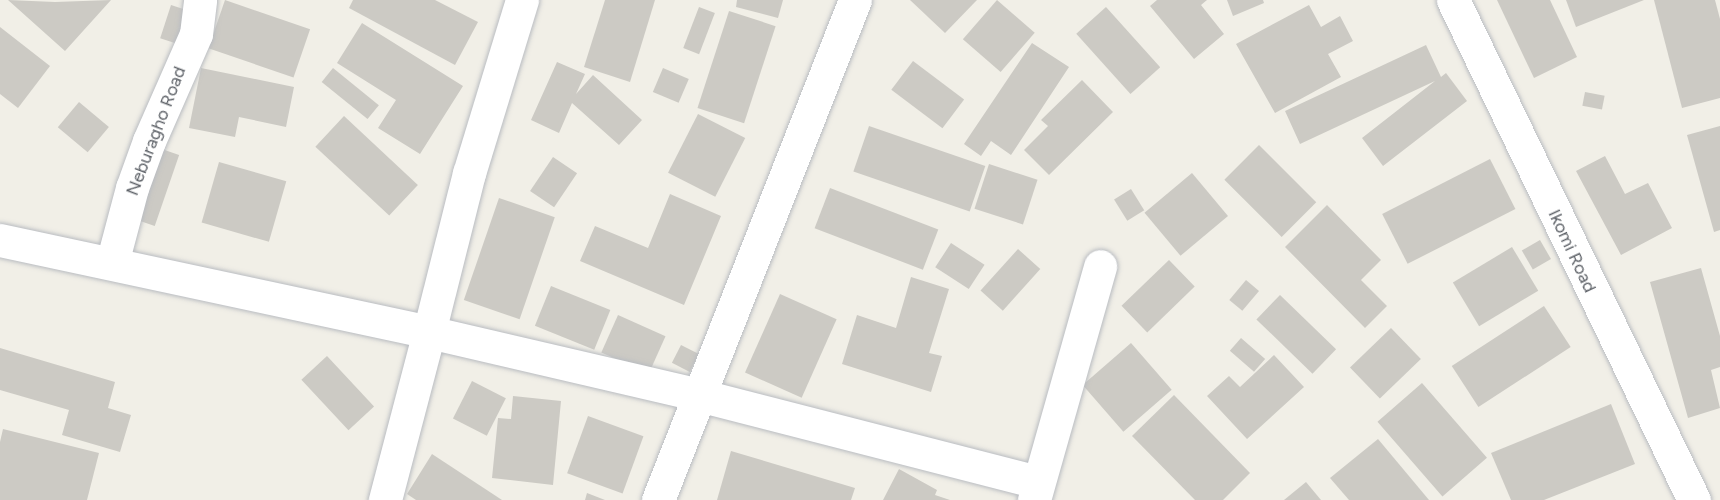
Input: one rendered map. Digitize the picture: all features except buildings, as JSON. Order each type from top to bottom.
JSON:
[{"type":"street","name":"Neburagho Road","points":[[112,263],[132,188],[196,34],[200,0]]},
{"type":"street","points":[[386,500],[469,173],[522,0]]},
{"type":"street","points":[[658,500],[855,0]]},
{"type":"street","name":"Ikomi Road","points":[[1453,0],[1694,500]]},
{"type":"street","points":[[0,240],[429,332],[699,396],[1036,491],[1100,266]]}]
